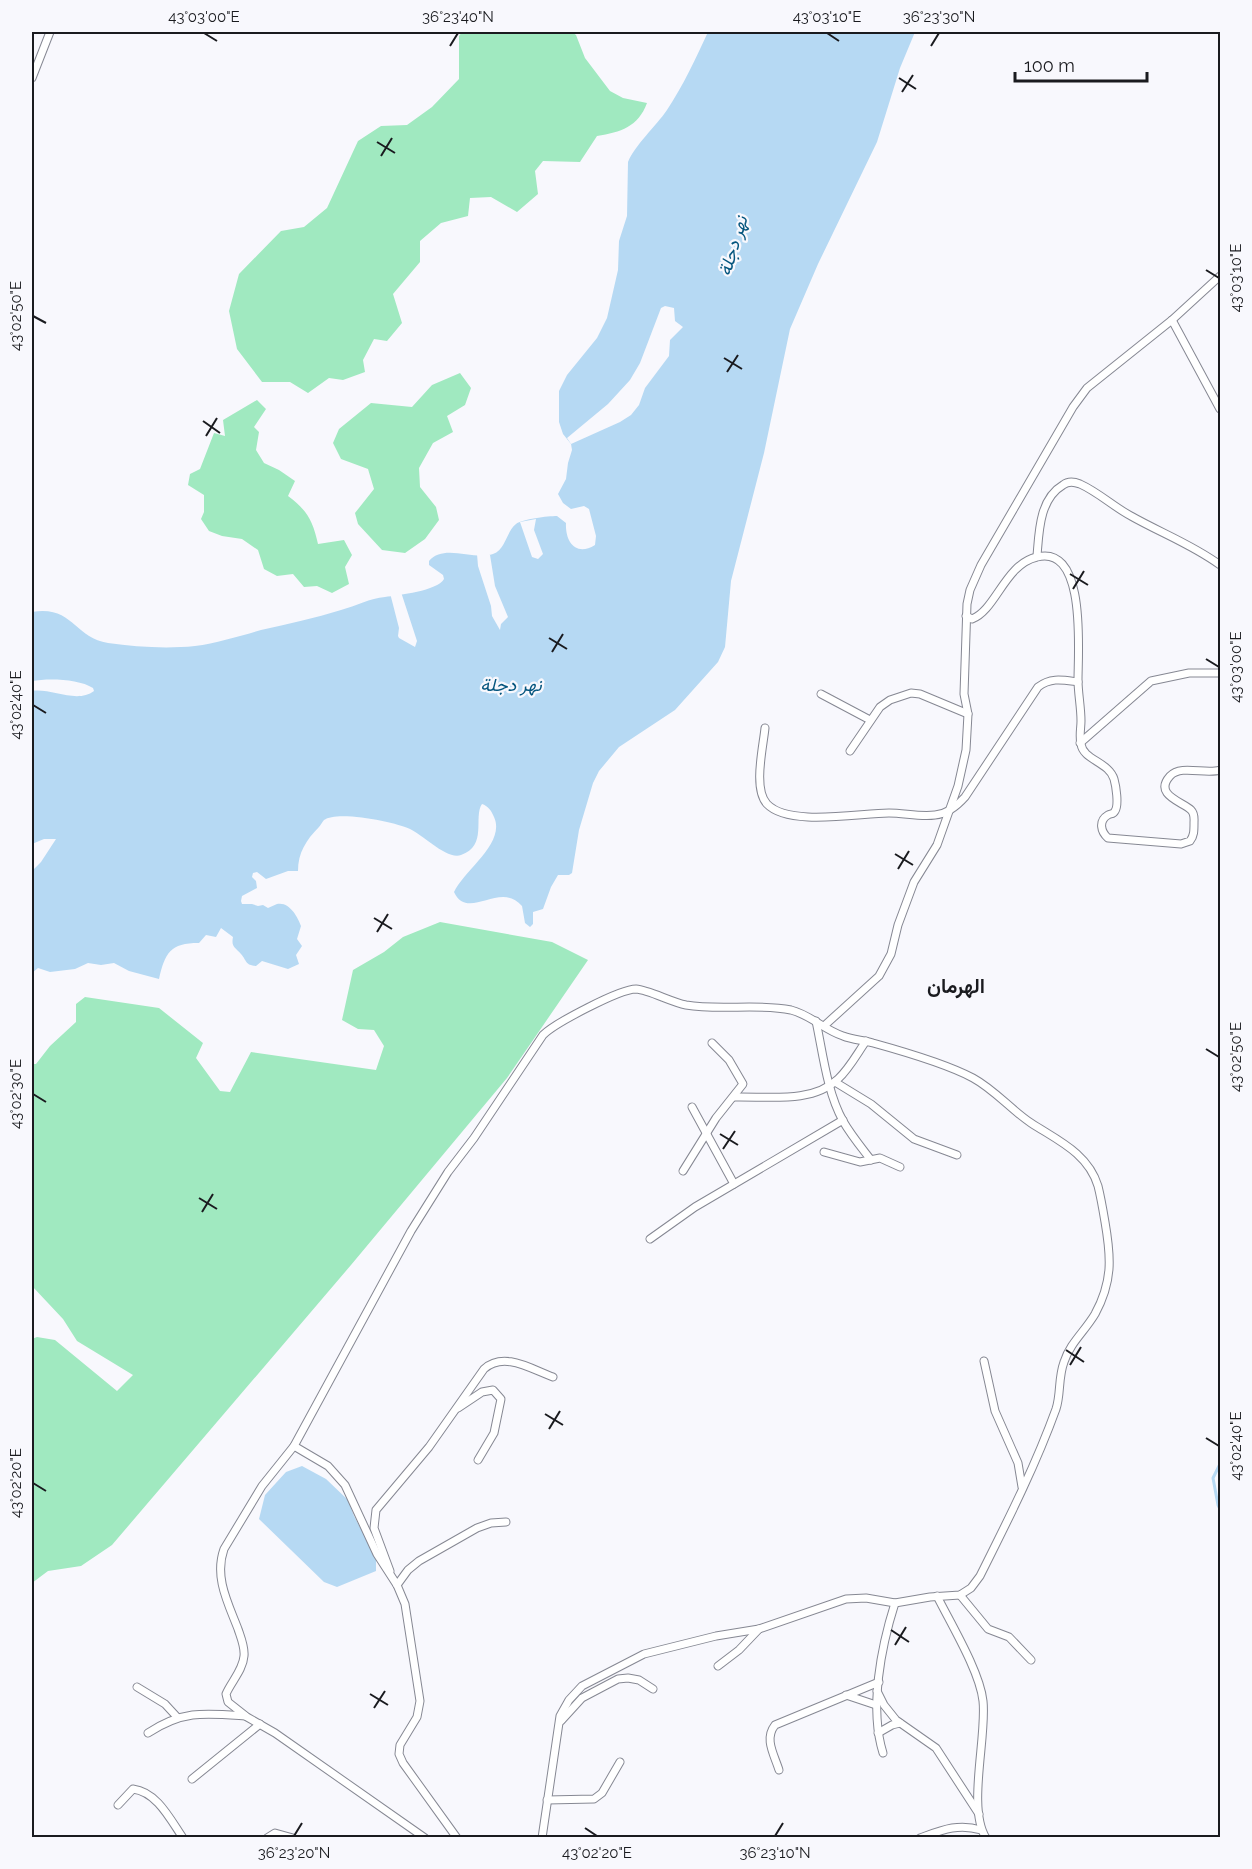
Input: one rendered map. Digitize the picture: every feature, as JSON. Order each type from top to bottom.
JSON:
[{"type":"street","points":[[32,78],[50,32]]},
{"type":"street","points":[[824,1026],[879,976],[891,954],[898,925],[910,892],[937,845],[963,768],[968,714],[964,694],[966,616],[968,597],[975,577],[1073,406],[1088,388],[1172,320],[1221,276]]},
{"type":"street","points":[[1172,320],[1221,410]]},
{"type":"street","points":[[1037,556],[1041,517],[1046,506],[1063,484],[1072,482],[1081,484],[1125,513],[1190,546],[1221,565]]},
{"type":"street","points":[[966,616],[976,618],[1018,566],[1037,556],[1048,556],[1058,560],[1067,570],[1073,582],[1079,628],[1080,743],[1086,753],[1107,768],[1114,780],[1117,808],[1105,818],[1101,825],[1102,832],[1112,839],[1181,844],[1190,841],[1194,815],[1190,809],[1175,801],[1168,794],[1166,790],[1168,780],[1179,771],[1221,770]]},
{"type":"street","points":[[1080,743],[1151,681],[1189,673],[1221,673]]},
{"type":"street","points":[[765,728],[759,784],[766,803],[774,810],[798,816],[816,817],[887,813],[935,815],[956,807],[965,797],[1038,687],[1045,681],[1058,679],[1078,682]]},
{"type":"street","points":[[850,751],[880,707],[890,700],[911,693],[920,694],[968,714]]},
{"type":"street","points":[[821,694],[870,720]]},
{"type":"street","points":[[424,1838],[228,1702],[226,1698],[228,1690],[244,1661],[244,1648],[223,1590],[220,1578],[220,1558],[262,1486],[294,1446],[411,1231],[448,1172],[474,1138],[534,1048],[551,1027],[624,992],[635,989],[689,1005],[787,1010],[805,1015],[841,1036],[866,1041],[961,1072],[980,1082],[999,1095],[1025,1119],[1073,1150],[1087,1164],[1096,1180],[1110,1256],[1109,1278],[1098,1307],[1066,1356],[1059,1381],[1057,1405],[1022,1492],[980,1576],[970,1588],[960,1594],[896,1602],[866,1598],[846,1599],[759,1629],[706,1638],[655,1651],[629,1660],[582,1686],[569,1700],[557,1725],[542,1838]]},
{"type":"street","points":[[816,1021],[843,1120],[871,1160]]},
{"type":"street","points":[[734,1097],[798,1096],[820,1091],[833,1084],[866,1041]]},
{"type":"street","points":[[683,1171],[706,1134],[742,1087],[742,1081],[724,1054],[712,1043]]},
{"type":"street","points":[[833,1084],[871,1104],[914,1139],[957,1155]]},
{"type":"street","points":[[692,1107],[734,1184]]},
{"type":"street","points":[[650,1239],[695,1207],[843,1120]]},
{"type":"street","points":[[824,1152],[860,1162],[880,1158],[900,1167]]},
{"type":"street","points":[[984,1361],[990,1395],[998,1420],[1020,1469],[1022,1492]]},
{"type":"street","points":[[391,1576],[374,1528],[374,1516],[380,1505],[429,1447],[484,1369],[494,1362],[512,1362],[553,1377]]},
{"type":"street","points":[[456,1409],[487,1390],[493,1390],[501,1399],[492,1438],[478,1460]]},
{"type":"street","points":[[294,1446],[328,1466],[345,1485],[377,1554],[397,1585],[407,1614],[420,1701],[417,1717],[400,1745],[399,1754],[403,1763],[457,1838]]},
{"type":"street","points":[[397,1585],[408,1570],[429,1555],[483,1526],[506,1522]]},
{"type":"street","points":[[960,1594],[988,1629],[1009,1637],[1031,1660]]},
{"type":"street","points":[[937,1596],[981,1690],[984,1710],[979,1776],[980,1814],[981,1830],[986,1838]]},
{"type":"street","points":[[884,1754],[878,1734],[877,1691],[888,1628],[896,1602]]},
{"type":"street","points":[[718,1666],[739,1650],[759,1629]]},
{"type":"street","points":[[557,1725],[579,1700],[618,1679],[639,1680],[653,1689]]},
{"type":"street","points":[[779,1770],[769,1741],[771,1729],[775,1725],[879,1682]]},
{"type":"street","points":[[137,1687],[165,1704],[177,1718]]},
{"type":"street","points":[[877,1691],[884,1705],[900,1723],[936,1748],[980,1814]]},
{"type":"street","points":[[846,1695],[876,1706]]},
{"type":"street","points":[[148,1733],[177,1718],[200,1713],[247,1717]]},
{"type":"street","points":[[878,1734],[900,1723]]},
{"type":"street","points":[[192,1779],[260,1724]]},
{"type":"street","points":[[547,1800],[594,1799],[602,1793],[620,1762]]},
{"type":"street","points":[[118,1805],[131,1790],[137,1790],[160,1804],[183,1838]]},
{"type":"street","points":[[920,1838],[950,1827],[967,1826],[981,1830]]},
{"type":"street","points":[[267,1838],[275,1833],[293,1838]]},
{"type":"green space","points":[[462,32],[572,32],[576,35],[585,58],[610,91],[623,98],[647,103],[639,118],[628,127],[614,133],[597,136],[580,162],[543,161],[535,171],[538,194],[517,212],[491,197],[470,198],[468,216],[441,223],[420,241],[420,262],[393,294],[402,323],[387,341],[374,339],[363,360],[365,372],[343,380],[329,378],[308,393],[290,382],[262,382],[237,349],[229,311],[239,274],[281,231],[304,227],[327,208],[358,141],[381,126],[407,125],[432,107],[459,79],[459,36]]},
{"type":"green space","points":[[460,373],[471,388],[465,405],[447,416],[453,432],[433,443],[419,468],[420,487],[436,507],[439,520],[425,539],[405,553],[382,550],[358,524],[355,513],[374,489],[368,469],[341,459],[333,443],[339,429],[371,403],[412,407],[432,385]]},
{"type":"green space","points":[[257,400],[266,409],[254,427],[259,432],[256,450],[264,463],[295,481],[288,496],[308,517],[318,544],[344,540],[352,555],[345,567],[349,584],[332,593],[317,586],[304,587],[293,574],[277,576],[264,569],[258,550],[242,539],[209,531],[201,519],[204,512],[204,495],[188,485],[190,474],[200,469],[214,433],[225,436],[223,420]]},
{"type":"green space","points":[[440,922],[552,942],[588,960],[507,1078],[112,1545],[81,1566],[48,1571],[32,1583],[32,1339],[37,1337],[55,1340],[117,1391],[133,1375],[77,1341],[63,1319],[32,1286],[32,1064],[36,1064],[50,1046],[76,1022],[76,1004],[85,997],[159,1008],[203,1043],[196,1058],[220,1091],[230,1092],[251,1052],[376,1070],[384,1046],[374,1030],[358,1029],[342,1020],[353,970],[384,952],[403,937]]},
{"type":"water","name":"نهر دجلة","points":[[708,32],[915,32],[900,68],[877,142],[818,264],[790,329],[764,453],[731,581],[725,647],[718,662],[675,710],[619,747],[599,771],[593,783],[579,830],[572,873],[558,875],[543,909],[533,912],[533,924],[530,927],[525,923],[522,906],[513,899],[504,897],[467,903],[460,900],[454,892],[494,837],[496,827],[494,817],[484,805],[482,804],[480,810],[474,845],[469,851],[455,856],[442,851],[403,826],[367,818],[331,817],[324,820],[310,837],[299,858],[298,871],[288,871],[266,879],[257,872],[253,873],[252,877],[256,881],[257,888],[242,896],[242,904],[263,905],[268,908],[281,904],[292,910],[301,926],[297,939],[302,946],[296,955],[299,964],[288,969],[262,961],[256,966],[250,965],[234,947],[233,937],[221,928],[216,937],[206,935],[199,943],[181,945],[170,951],[159,979],[129,971],[114,963],[101,965],[88,963],[75,969],[50,972],[38,968],[32,973],[32,871],[56,839],[44,839],[32,844],[32,691],[80,696],[94,691],[87,685],[72,681],[32,681],[32,612],[56,613],[65,617],[88,635],[108,643],[152,647],[195,646],[321,616],[374,599],[434,587],[444,579],[443,575],[429,565],[429,561],[435,556],[443,553],[477,556],[493,554],[501,548],[513,527],[524,521],[557,516],[566,523],[567,536],[573,546],[582,549],[595,545],[596,536],[589,509],[584,506],[571,509],[563,503],[558,494],[566,479],[572,450],[559,422],[559,391],[567,375],[597,338],[607,318],[618,270],[619,241],[627,216],[628,162],[673,101]]},
{"type":"water","points":[[302,1466],[326,1479],[348,1500],[376,1557],[376,1571],[337,1587],[324,1582],[259,1519],[265,1495],[286,1472]]},
{"type":"pier","points":[[665,306],[674,308],[675,321],[683,327],[670,340],[669,356],[645,388],[639,405],[631,415],[620,422],[571,444],[567,438],[608,404],[630,380],[640,363],[661,308]]},
{"type":"pier","points":[[536,519],[534,530],[543,554],[538,559],[532,557],[520,522]]},
{"type":"pier","points":[[477,554],[490,555],[495,586],[508,617],[501,624],[500,630],[492,616],[478,566]]},
{"type":"pier","points":[[401,592],[417,641],[415,647],[398,636],[399,628],[390,593]]},
{"type":"waterway","points":[[1220,1464],[1213,1478],[1220,1509]]},
{"type":"district","name":"الهرمان","points":[[956,986]]}]
